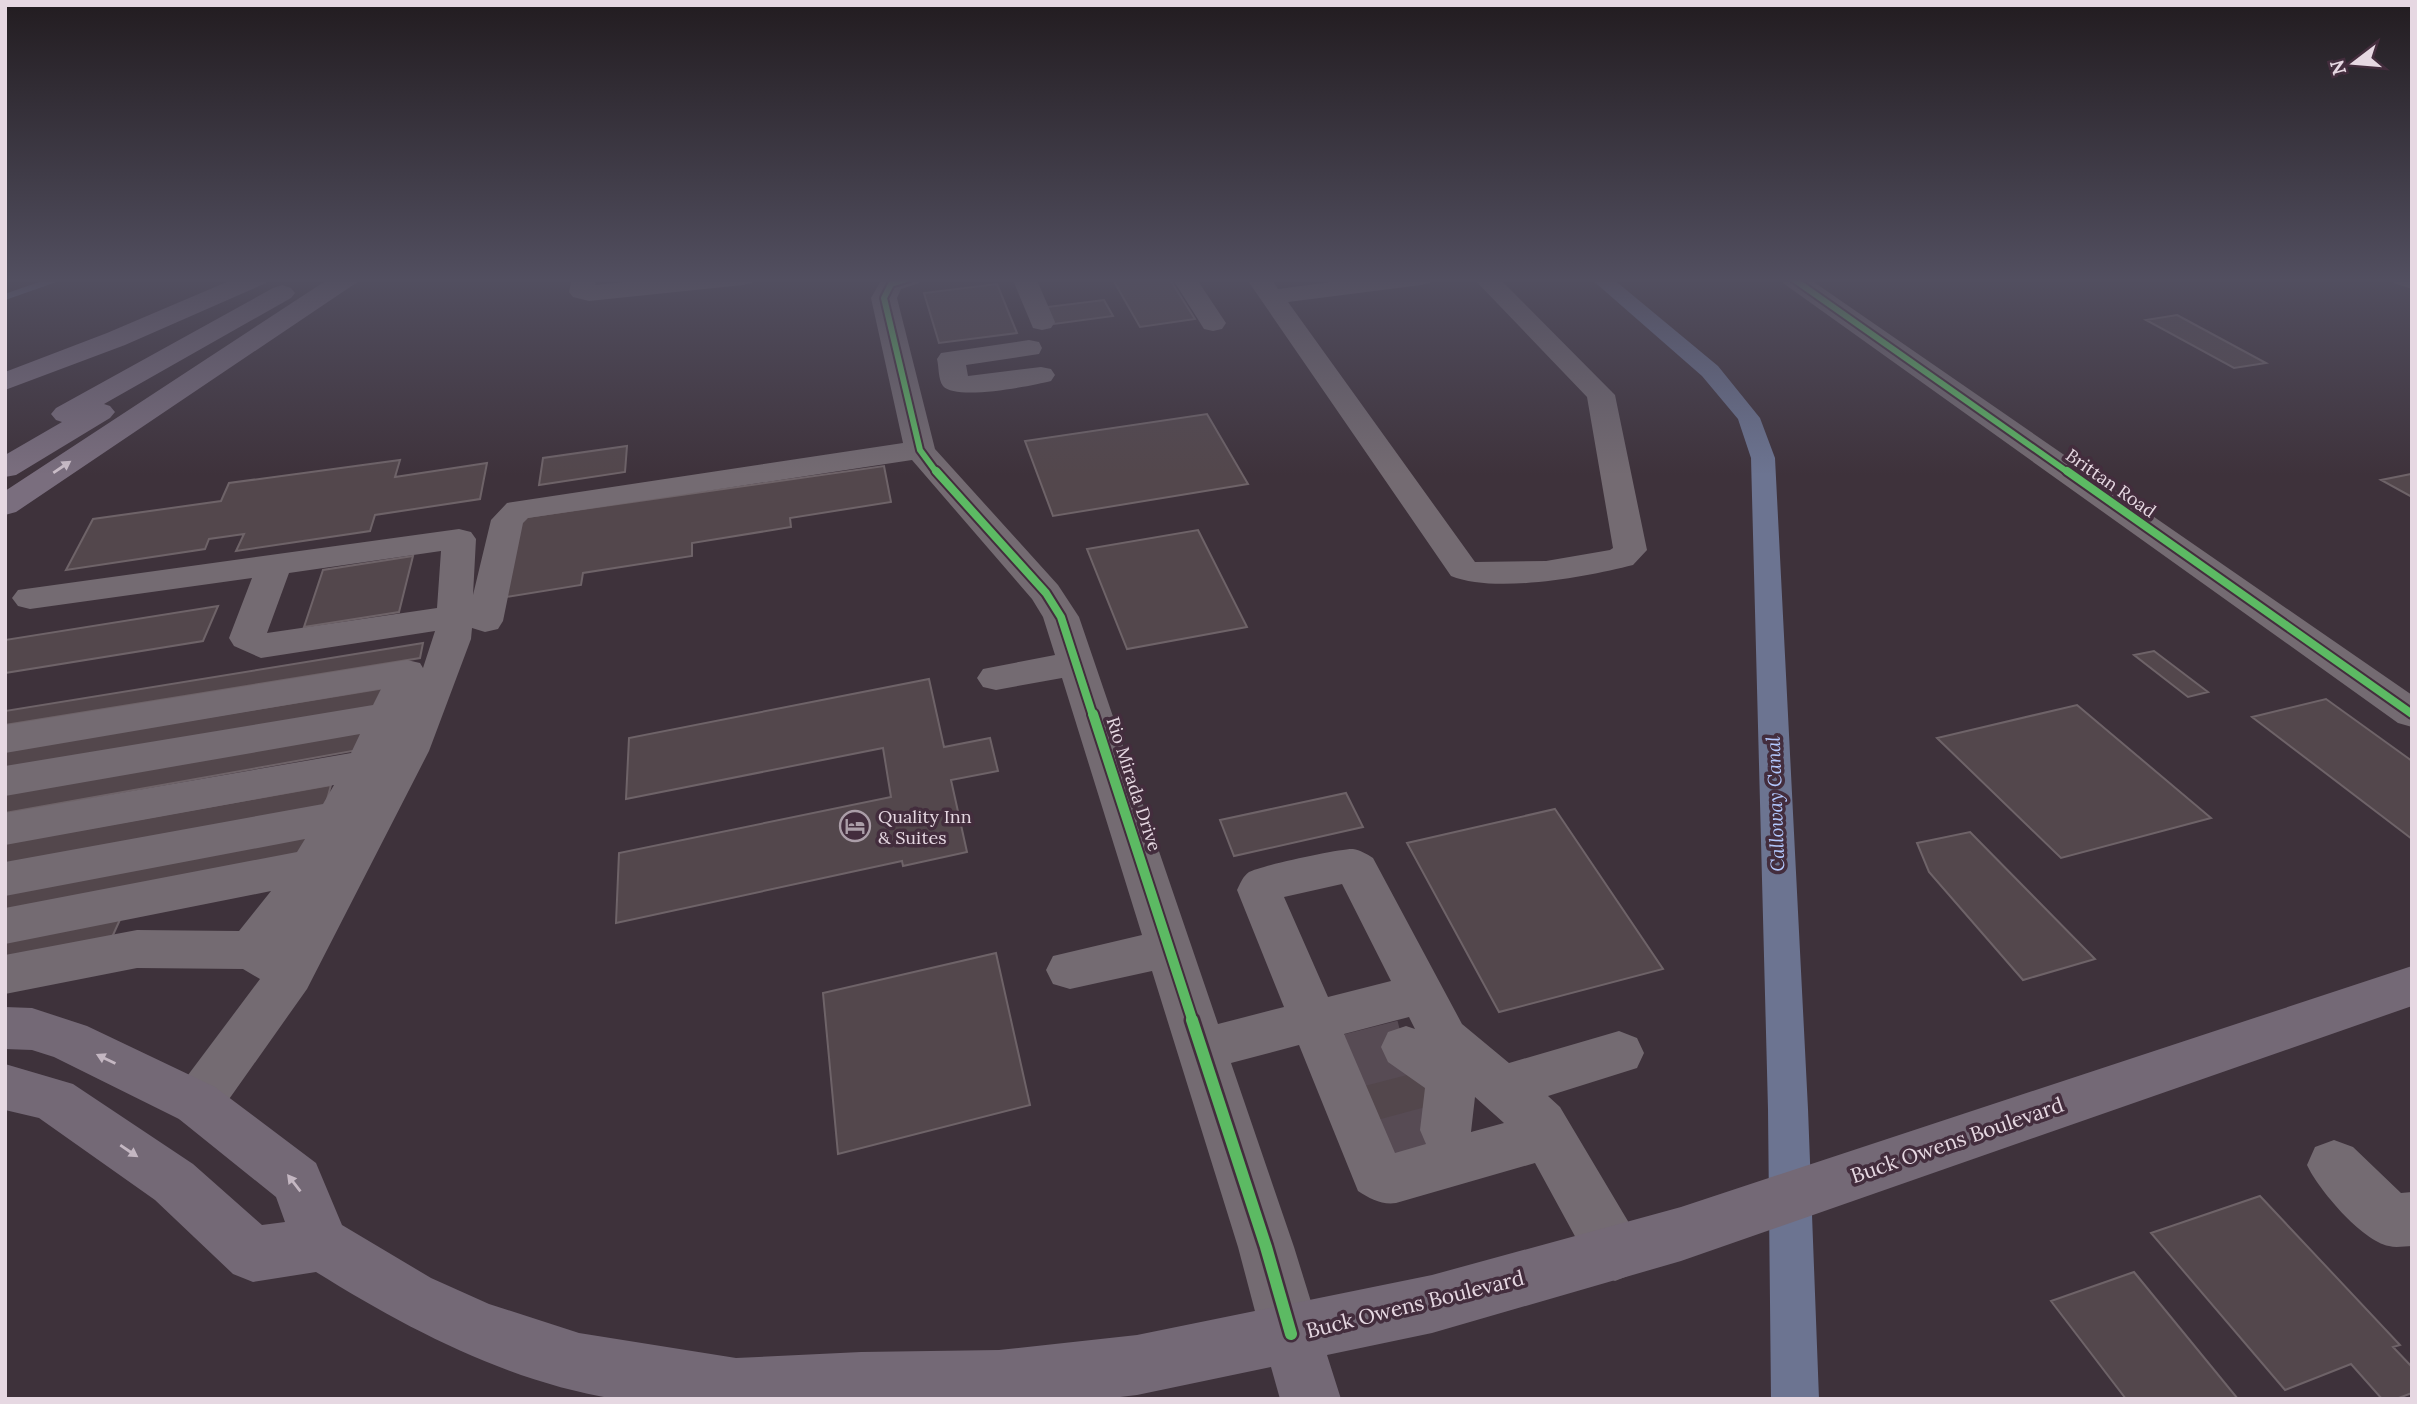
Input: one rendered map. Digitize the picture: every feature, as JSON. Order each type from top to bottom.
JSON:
[{"type":"highway","points":[[5,382],[104,344]]},
{"type":"highway","points":[[5,449],[193,344]]},
{"type":"highway","points":[[5,468],[223,344]]},
{"type":"highway","points":[[5,505],[248,344]]},
{"type":"main road","name":"Buck Owens Boulevard","points":[[321,1244],[411,1298],[483,1331],[579,1363],[736,1388],[861,1382],[999,1380],[1137,1365],[1432,1304],[1681,1234],[2412,986]]},
{"type":"main road","points":[[5,1028],[32,1029],[69,1041],[197,1103],[297,1181],[321,1244],[253,1254],[174,1182],[55,1100],[16,1087],[5,1087]]},
{"type":"main road","points":[[1291,1334],[1311,1399]]},
{"type":"street","name":"Rio Mirada Drive","points":[[895,344],[920,450],[939,475],[1046,593],[1061,617],[1266,1247],[1291,1334]]},
{"type":"street","points":[[1304,344],[1463,569],[1473,573],[1546,572],[1621,558],[1630,550],[1601,395],[1550,344]]},
{"type":"street","name":"Brittan Road","points":[[1885,344],[2412,714]]},
{"type":"street","points":[[955,382],[951,359],[1028,348]]},
{"type":"street","points":[[905,389],[955,382],[965,386],[1041,375]]},
{"type":"street","points":[[197,1103],[290,975],[409,751],[453,639],[469,619],[507,520],[518,510],[920,450]]},
{"type":"street","points":[[30,598],[459,539],[469,619]]},
{"type":"street","points":[[275,564],[247,638],[261,646],[469,619]]},
{"type":"street","points":[[996,678],[1078,663]]},
{"type":"street","points":[[5,739],[407,672],[365,765],[304,881],[251,950]]},
{"type":"street","points":[[5,781],[388,716]]},
{"type":"street","points":[[5,829],[365,765]]},
{"type":"street","points":[[5,879],[337,817]]},
{"type":"street","points":[[1386,1146],[1314,1022],[1262,899],[1259,890],[1265,884],[1351,865],[1357,870],[1445,1038],[1478,1079]]},
{"type":"street","points":[[5,926],[312,866]]},
{"type":"street","points":[[1070,970],[1170,948]]},
{"type":"street","points":[[5,975],[137,949],[251,950],[290,975]]},
{"type":"street","points":[[1202,1049],[1422,994]]},
{"type":"street","points":[[1406,1047],[1478,1079],[1542,1124],[1615,1252]]},
{"type":"street","points":[[1446,1130],[1478,1079],[1619,1053]]},
{"type":"street","points":[[1350,1084],[1377,1173],[1386,1179],[1548,1135]]},
{"type":"street","points":[[2334,1164],[2390,1220],[2412,1219]]},
{"type":"building","points":[[2189,344],[2230,344],[2266,363],[2234,368]]},
{"type":"building","points":[[1207,414],[1248,484],[1053,516],[1025,441]]},
{"type":"building","points":[[627,446],[625,472],[539,485],[543,458]]},
{"type":"building","points":[[400,460],[395,477],[487,463],[480,499],[375,515],[370,531],[236,551],[244,534],[209,539],[205,549],[66,570],[93,519],[221,501],[229,483]]},
{"type":"building","points":[[884,466],[891,502],[790,518],[791,527],[692,543],[692,556],[583,573],[581,585],[506,597],[520,518]]},
{"type":"building","points":[[2411,474],[2412,497],[2381,480]]},
{"type":"building","points":[[1198,530],[1247,627],[1127,649],[1087,549]]},
{"type":"building","points":[[413,556],[399,612],[304,627],[323,570]]},
{"type":"building","points":[[218,606],[203,641],[5,673],[5,640]]},
{"type":"building","points":[[423,643],[420,658],[5,725],[5,711]]},
{"type":"building","points":[[2154,651],[2208,692],[2188,697],[2134,655]]},
{"type":"building","name":"Quality Inn & Suites","points":[[929,679],[944,747],[990,738],[998,771],[951,780],[967,852],[903,866],[902,861],[616,923],[619,853],[891,797],[883,748],[626,799],[629,738]]},
{"type":"building","points":[[385,688],[380,708],[5,771],[5,750]]},
{"type":"building","points":[[2326,699],[2412,761],[2412,839],[2252,717]]},
{"type":"building","points":[[2077,705],[2211,818],[2061,858],[1937,738]]},
{"type":"building","points":[[364,728],[358,750],[5,813],[5,790]]},
{"type":"building","points":[[331,785],[325,807],[5,866],[5,843]]},
{"type":"building","points":[[1346,793],[1363,827],[1234,856],[1220,820]]},
{"type":"building","points":[[1555,809],[1663,969],[1499,1012],[1407,843]]},
{"type":"building","points":[[310,831],[302,860],[5,916],[5,888]]},
{"type":"building","points":[[1970,832],[2095,959],[2023,980],[1929,872],[1917,843]]},
{"type":"building","points":[[123,913],[108,946],[5,966],[5,935]]},
{"type":"building","points":[[996,953],[1030,1105],[838,1154],[823,993]]},
{"type":"building","points":[[1396,1024],[1455,1148],[1393,1165],[1340,1037]]},
{"type":"building","points":[[2260,1196],[2400,1345],[2393,1347],[2412,1367],[2412,1393],[2396,1399],[2382,1399],[2351,1364],[2285,1390],[2151,1233]]},
{"type":"building","points":[[2134,1272],[2238,1399],[2126,1399],[2051,1301]]},
{"type":"waterway","name":"Calloway Canal","points":[[1677,344],[1710,371],[1749,418],[1763,458],[1788,1109],[1795,1399]]},
{"type":"tunnel","points":[[1351,1061],[1406,1047]]},
{"type":"tunnel","points":[[1386,1146],[1446,1130]]},
{"type":"cycle path","points":[[895,344],[920,450],[939,475],[1046,593],[1061,617],[1266,1247],[1291,1334]]},
{"type":"cycle path","points":[[1885,344],[2412,714]]},
{"type":"place","name":"Quality Inn & Suites","points":[[855,826]]}]
